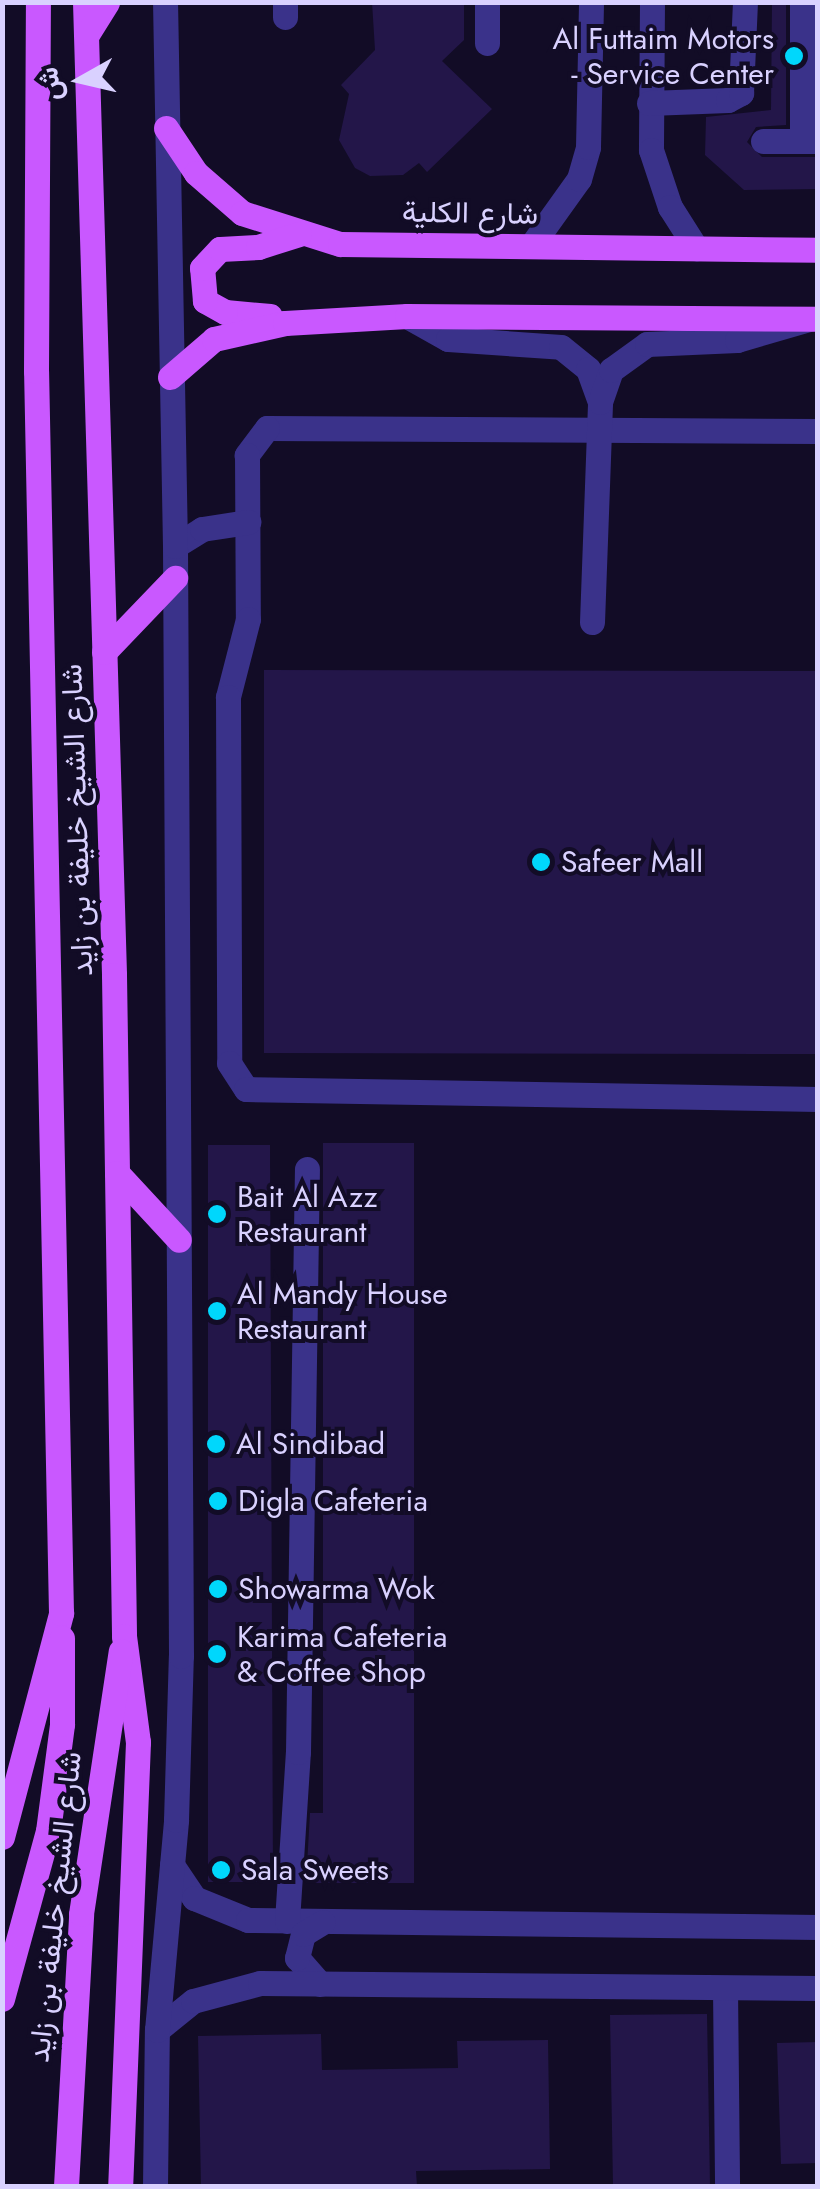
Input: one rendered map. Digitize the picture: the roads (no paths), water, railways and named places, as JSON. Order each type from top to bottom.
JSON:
[{"type":"main road","points":[[2,1999],[51,1814],[62,1724],[36,391],[38,2]]},
{"type":"main road","name":"شارع الشيخ خليفة بن زايد","points":[[85,2],[117,1173],[124,1636],[135,1696],[138,1798],[121,2046],[120,2186]]},
{"type":"main road","points":[[88,33],[107,2]]},
{"type":"main road","name":"شارع الكلية","points":[[166,128],[218,195],[242,213],[340,244],[818,250]]},
{"type":"main road","points":[[294,322],[214,307],[205,301],[201,281],[206,260],[220,249],[258,247],[299,234]]},
{"type":"main road","points":[[170,377],[214,340],[294,322],[407,316],[813,319]]},
{"type":"main road","points":[[104,652],[176,578]]},
{"type":"main road","points":[[117,1173],[179,1240]]},
{"type":"main road","points":[[2,1838],[61,1613]]},
{"type":"main road","name":"شارع الشيخ خليفة بن زايد","points":[[66,2186],[81,1914],[124,1636]]},
{"type":"street","points":[[155,2186],[158,2030],[172,1865],[181,1656],[176,546],[164,2]]},
{"type":"street","points":[[487,2],[487,44]]},
{"type":"street","points":[[530,246],[562,208],[588,147],[591,2]]},
{"type":"street","points":[[652,2],[650,103],[658,180],[696,248]]},
{"type":"street","points":[[650,103],[728,100],[741,93],[745,2]]},
{"type":"street","points":[[763,141],[810,141],[802,2]]},
{"type":"street","points":[[407,316],[448,340],[561,347],[588,369],[600,402]]},
{"type":"street","points":[[592,622],[600,402],[611,370],[634,349],[661,342],[736,340],[813,319]]},
{"type":"street","points":[[818,431],[268,428],[247,455],[248,619],[228,697],[230,1062],[237,1082],[257,1092],[818,1099]]},
{"type":"street","points":[[176,546],[217,524],[248,522]]},
{"type":"street","points":[[288,1922],[298,1752],[307,1169]]},
{"type":"street","points":[[172,1865],[210,1909],[248,1920],[818,1927]]},
{"type":"street","points":[[320,1984],[297,1958],[303,1934],[323,1922]]},
{"type":"street","points":[[158,2030],[194,2001],[226,1988],[320,1984],[818,1988]]},
{"type":"street","points":[[724,1988],[727,2186]]},
{"type":"place","name":"Al Futtaim Motors - Service Center","points":[[794,56]]},
{"type":"place","name":"Safeer Mall","points":[[541,862]]},
{"type":"place","name":"Bait Al Azz Restaurant","points":[[217,1214]]},
{"type":"place","name":"Al Mandy House Restaurant","points":[[217,1311]]},
{"type":"place","name":"Al Sindibad","points":[[216,1444]]},
{"type":"place","name":"Digla Cafeteria","points":[[218,1501]]},
{"type":"place","name":"Showarma Wok","points":[[218,1589]]},
{"type":"place","name":"Karima Cafeteria & Coffee Shop","points":[[217,1654]]},
{"type":"place","name":"Sala Sweets","points":[[221,1870]]}]
